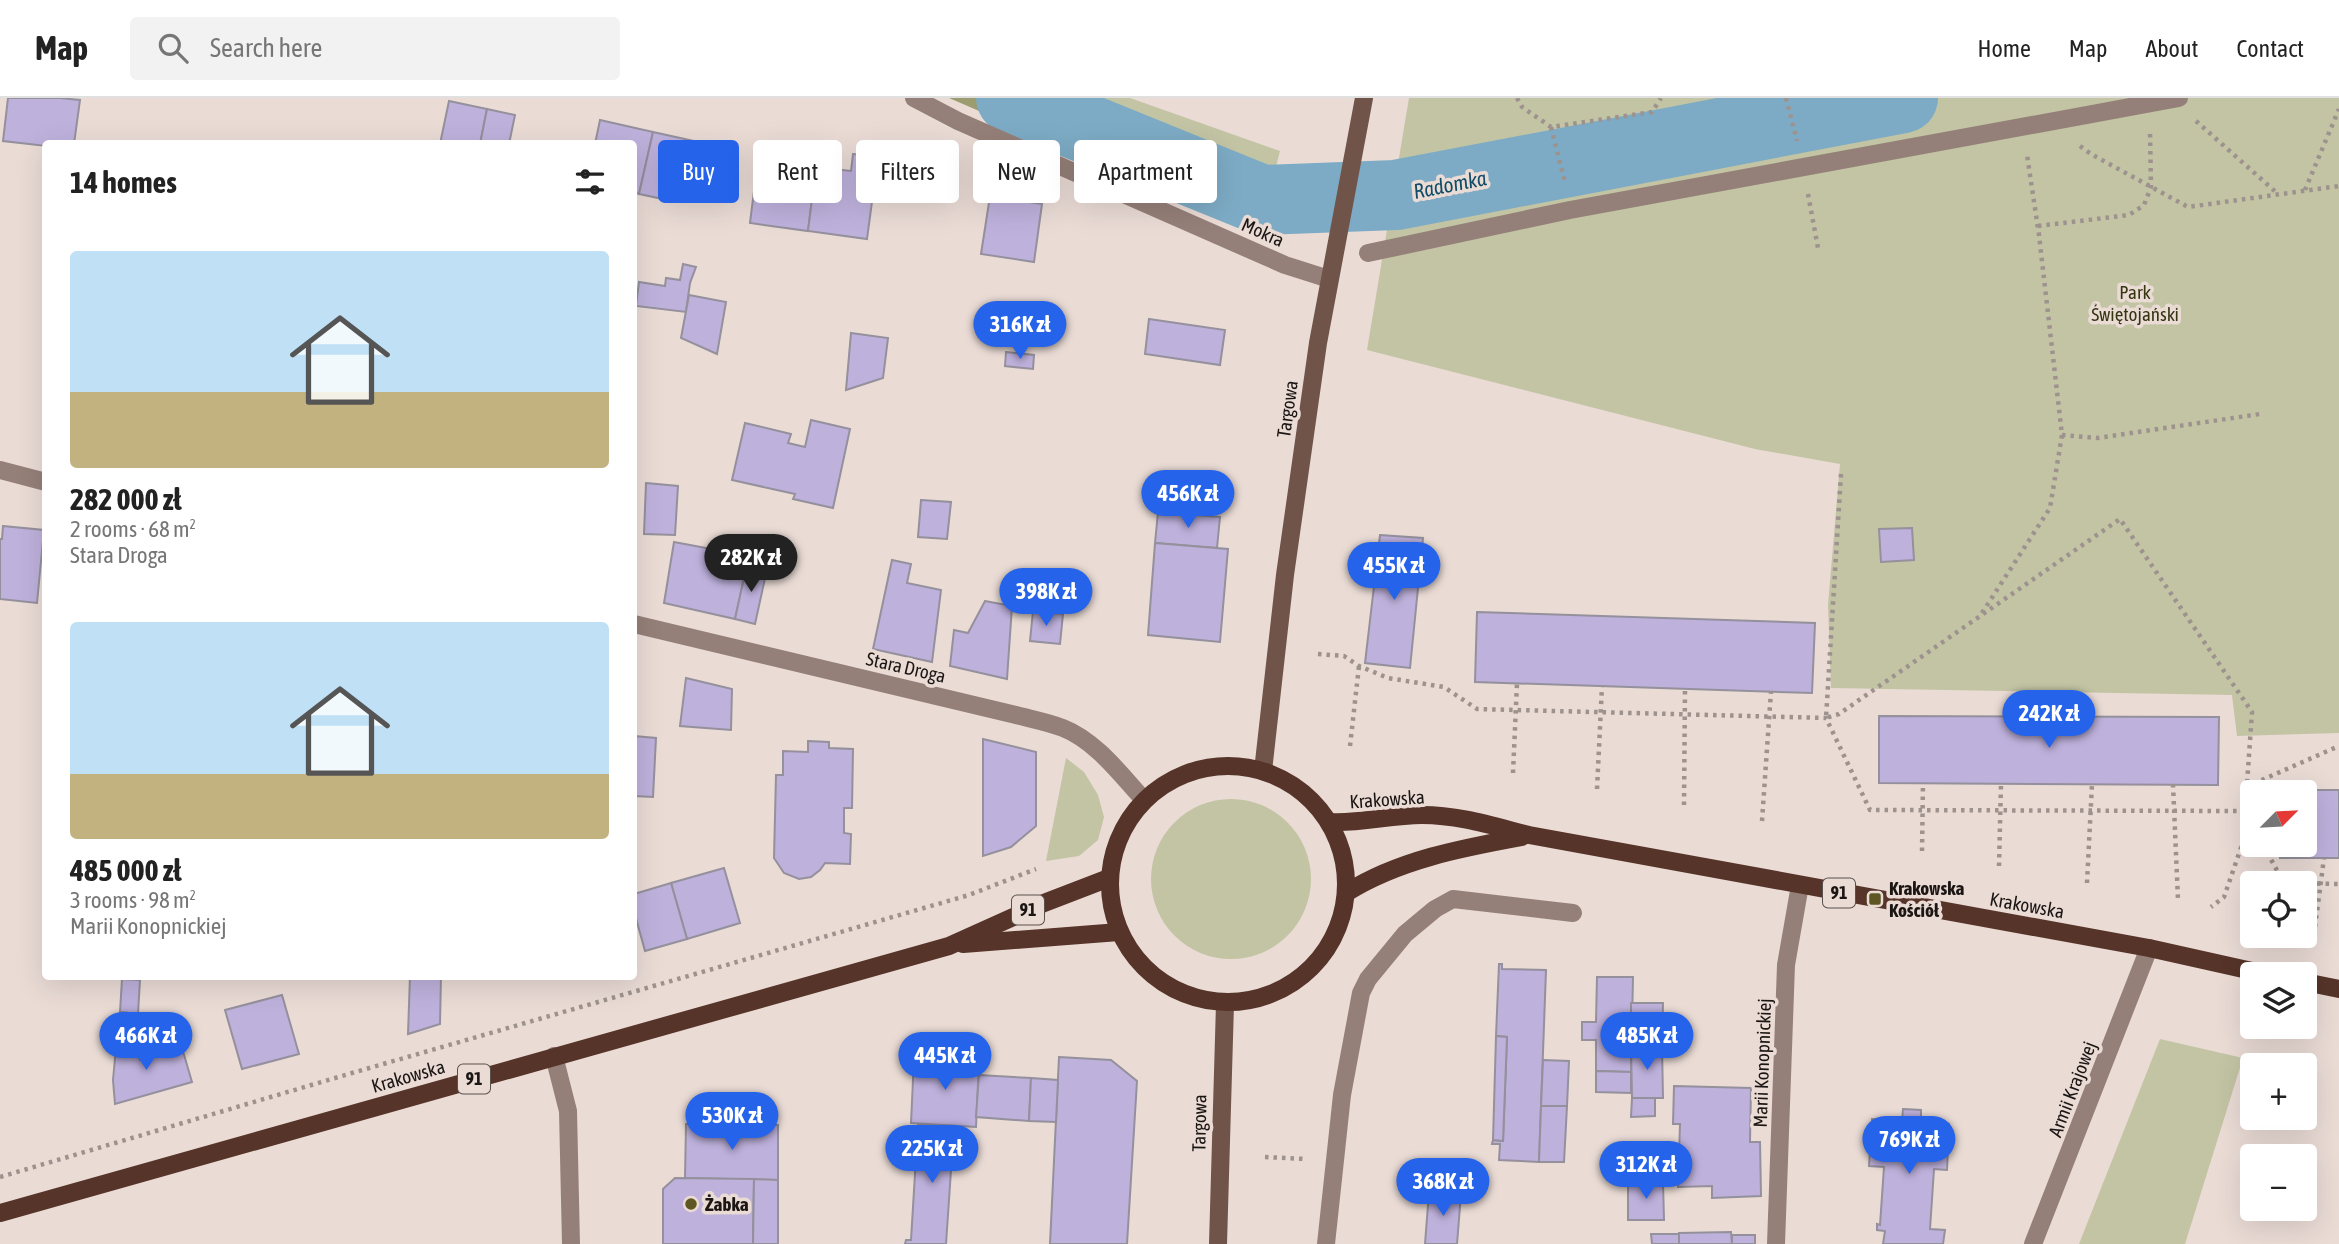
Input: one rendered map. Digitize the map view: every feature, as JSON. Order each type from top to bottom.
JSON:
[{"type":"main road","points":[[1233,765],[1264,771],[1289,782],[1311,800],[1329,822],[1340,844],[1346,868],[1346,893],[1341,923],[1328,950],[1308,973],[1283,990],[1255,1000],[1225,1004],[1191,998],[1161,983],[1136,961],[1119,932],[1111,905],[1110,878],[1115,848],[1128,820],[1144,800],[1173,779],[1202,768],[1233,765]]},
{"type":"main road","name":"Krakowska","points":[[1329,822],[1350,824],[1420,815],[1464,819],[1529,835],[2150,948],[2240,968]]},
{"type":"main road","name":"Krakowska","points":[[1346,893],[1366,880],[1432,857],[1529,835]]},
{"type":"main road","name":"Krakowska","points":[[0,1213],[949,946],[1044,903],[1110,878]]},
{"type":"main road","name":"Krakowska","points":[[949,946],[1119,932]]},
{"type":"main road","points":[[2317,984],[2339,989]]},
{"type":"street","name":"Mokra","points":[[914,98],[958,121],[1285,265],[1329,279]]},
{"type":"street","name":"Targowa","points":[[1264,771],[1285,575],[1318,343],[1364,98]]},
{"type":"street","points":[[1368,253],[1803,165],[2176,99]]},
{"type":"street","points":[[0,470],[42,481]]},
{"type":"street","name":"Stara Droga","points":[[637,625],[1063,728],[1096,750],[1144,800]]},
{"type":"street","name":"Marii Konopnickiej","points":[[1776,1244],[1786,965],[1800,885]]},
{"type":"street","points":[[1326,1244],[1342,1095],[1361,993],[1368,979],[1405,934],[1435,909],[1453,899],[1573,913]]},
{"type":"street","name":"Armii Krajowej","points":[[2033,1244],[2150,948]]},
{"type":"street","name":"Targowa","points":[[1218,1244],[1225,1004]]},
{"type":"street","points":[[554,1056],[568,1111],[571,1244]]},
{"type":"path","points":[[1517,98],[1522,107],[1550,127],[1567,191]]},
{"type":"path","points":[[1550,127],[1652,112],[1661,98]]},
{"type":"path","points":[[1786,98],[1803,165],[1818,248]]},
{"type":"path","points":[[2176,99],[2279,195]]},
{"type":"path","points":[[2038,226],[2129,215],[2144,205],[2151,187],[2149,103]]},
{"type":"path","points":[[2305,191],[2339,109]]},
{"type":"path","points":[[2049,122],[2091,154],[2188,207],[2339,186]]},
{"type":"path","points":[[1979,617],[2050,508],[2062,435],[2038,226],[2022,127]]},
{"type":"path","points":[[2062,435],[2098,438],[2260,414]]},
{"type":"path","points":[[1841,474],[1826,718],[1870,810],[2240,811]]},
{"type":"path","points":[[1318,654],[1343,656],[1388,678],[1444,687],[1477,709],[1826,718],[1839,714],[2120,519],[2252,712],[2247,780]]},
{"type":"path","points":[[1350,746],[1359,666]]},
{"type":"path","points":[[1513,773],[1517,683]]},
{"type":"path","points":[[1597,789],[1602,686]]},
{"type":"path","points":[[1684,805],[1685,688]]},
{"type":"path","points":[[1762,821],[1770,691]]},
{"type":"path","points":[[2262,780],[2339,746]]},
{"type":"path","points":[[1922,851],[1923,783]]},
{"type":"path","points":[[1998,866],[2001,784]]},
{"type":"path","points":[[2087,883],[2092,784]]},
{"type":"path","points":[[2173,784],[2178,900]]},
{"type":"path","points":[[2211,906],[2224,897],[2240,852]]},
{"type":"path","points":[[2270,858],[2284,883],[2339,884]]},
{"type":"path","points":[[2317,914],[2324,858]]},
{"type":"path","points":[[0,1177],[969,895],[1036,869]]},
{"type":"path","points":[[1265,1157],[1335,1160]]},
{"type":"green space","points":[[949,98],[986,98],[1091,140],[1074,140],[1074,152],[1060,146],[1060,140],[1046,140]]},
{"type":"green space","points":[[986,98],[1130,98],[1280,151],[1261,227],[1215,209],[1219,196],[1217,140],[1091,140]]},
{"type":"green space","name":"Park Świętojański","points":[[1409,98],[2339,98],[2339,733],[2237,736],[2232,695],[1831,688],[1828,605],[1840,464],[1755,449],[1367,350]]},
{"type":"green space","points":[[1192,203],[1217,203],[1215,209]]},
{"type":"green space","points":[[1066,758],[1084,772],[1098,795],[1104,817],[1098,840],[1079,856],[1046,861]]},
{"type":"green space","points":[[1231,799],[1262,805],[1288,822],[1305,848],[1311,879],[1305,910],[1288,936],[1262,953],[1231,959],[1200,953],[1174,936],[1157,910],[1151,879],[1157,848],[1174,822],[1200,805]]},
{"type":"green space","points":[[2160,1039],[2240,1057],[2240,1068],[2185,1244],[2079,1244]]},
{"type":"building","points":[[8,98],[80,100],[75,140],[42,140],[42,146],[3,141]]},
{"type":"building","points":[[449,101],[487,109],[481,140],[441,140]]},
{"type":"building","points":[[487,109],[515,115],[510,140],[481,140]]},
{"type":"building","points":[[600,120],[653,132],[639,194],[637,140],[596,140]]},
{"type":"building","points":[[653,132],[689,140],[658,140],[658,198],[639,194]]},
{"type":"building","points":[[853,154],[856,154],[856,203],[872,203],[867,239],[808,231],[812,203],[842,203],[842,170],[851,171]]},
{"type":"building","points":[[753,199],[753,203],[812,203],[808,231],[750,223]]},
{"type":"building","points":[[989,203],[1042,204],[1034,262],[981,254]]},
{"type":"building","points":[[683,264],[696,267],[690,283],[686,312],[637,306],[639,282],[665,286],[666,278],[680,280]]},
{"type":"building","points":[[689,295],[726,302],[717,354],[681,338]]},
{"type":"building","points":[[1149,319],[1225,330],[1220,365],[1145,354]]},
{"type":"building","points":[[851,333],[888,338],[883,378],[846,390]]},
{"type":"building","points":[[1006,352],[1034,355],[1033,369],[1005,366]]},
{"type":"building","points":[[811,420],[850,429],[833,508],[793,499],[795,494],[732,480],[745,423],[791,434],[788,443],[805,447]]},
{"type":"building","points":[[646,483],[678,486],[675,535],[644,534]]},
{"type":"building","points":[[921,500],[951,502],[947,539],[918,537]]},
{"type":"building","points":[[1158,512],[1220,517],[1217,548],[1155,543]]},
{"type":"building","points":[[3,526],[42,530],[37,603],[0,599]]},
{"type":"building","points":[[1912,528],[1914,560],[1881,562],[1879,529]]},
{"type":"building","points":[[1380,535],[1423,538],[1410,668],[1365,663]]},
{"type":"building","points":[[674,542],[749,556],[735,619],[664,603]]},
{"type":"building","points":[[1155,543],[1228,549],[1220,642],[1148,635]]},
{"type":"building","points":[[892,560],[911,564],[907,583],[941,590],[932,662],[873,649]]},
{"type":"building","points":[[747,564],[767,569],[755,624],[735,619]]},
{"type":"building","points":[[985,601],[1012,606],[1007,679],[950,666],[954,630],[968,633]]},
{"type":"building","points":[[1033,611],[1063,614],[1060,644],[1030,641]]},
{"type":"building","points":[[1477,612],[1815,623],[1812,693],[1475,682]]},
{"type":"building","points":[[686,678],[732,689],[731,730],[680,726]]},
{"type":"building","points":[[1879,716],[2219,717],[2218,785],[1879,783]]},
{"type":"building","points":[[637,736],[656,738],[653,797],[637,796]]},
{"type":"building","points":[[983,739],[1036,752],[1036,826],[1011,847],[983,856]]},
{"type":"building","points":[[808,741],[829,742],[829,748],[853,749],[852,808],[844,808],[844,833],[851,834],[850,864],[825,863],[811,877],[799,879],[784,873],[774,858],[776,775],[783,775],[783,751],[808,752]]},
{"type":"building","points":[[2317,790],[2339,790],[2339,858],[2317,858]]},
{"type":"building","points":[[724,868],[740,923],[687,939],[671,883]]},
{"type":"building","points":[[671,883],[687,939],[645,951],[637,922],[637,893]]},
{"type":"building","points":[[1499,964],[1502,964],[1502,969],[1546,970],[1539,1162],[1499,1160],[1500,1144],[1492,1144],[1493,1140],[1503,1141],[1507,1037],[1496,1036]]},
{"type":"building","points":[[1597,977],[1633,977],[1631,1072],[1596,1071],[1596,1040],[1582,1040],[1582,1022],[1596,1022]]},
{"type":"building","points":[[122,980],[140,980],[138,1014],[120,1012]]},
{"type":"building","points":[[410,980],[441,980],[440,1024],[408,1034]]},
{"type":"building","points":[[282,995],[299,1054],[242,1069],[225,1010]]},
{"type":"building","points":[[1631,1003],[1663,1003],[1662,1046],[1631,1047]]},
{"type":"building","points":[[120,1012],[138,1014],[135,1038],[117,1037]]},
{"type":"building","points":[[1496,1036],[1507,1037],[1503,1141],[1493,1140]]},
{"type":"building","points":[[117,1037],[135,1038],[134,1054],[138,1054],[140,1060],[182,1048],[192,1082],[115,1104],[113,1080]]},
{"type":"building","points":[[1662,1046],[1663,1098],[1632,1098],[1631,1047]]},
{"type":"building","points":[[1059,1057],[1111,1060],[1137,1081],[1127,1244],[1050,1244]]},
{"type":"building","points":[[914,1058],[979,1061],[976,1127],[911,1123]]},
{"type":"building","points":[[1543,1060],[1569,1061],[1567,1106],[1541,1106]]},
{"type":"building","points":[[1596,1071],[1631,1072],[1631,1093],[1596,1092]]},
{"type":"building","points":[[979,1075],[1031,1078],[1029,1121],[976,1117]]},
{"type":"building","points":[[1031,1078],[1058,1080],[1056,1122],[1029,1121]]},
{"type":"building","points":[[1674,1086],[1751,1088],[1750,1142],[1760,1142],[1761,1196],[1712,1198],[1712,1186],[1678,1187],[1680,1124],[1673,1124]]},
{"type":"building","points":[[1632,1098],[1655,1098],[1655,1116],[1631,1117]]},
{"type":"building","points":[[1541,1106],[1567,1106],[1564,1162],[1539,1162]]},
{"type":"building","points":[[1903,1109],[1921,1110],[1921,1122],[1949,1124],[1947,1170],[1934,1169],[1930,1229],[1945,1230],[1943,1244],[1883,1244],[1885,1231],[1877,1230],[1877,1224],[1880,1225],[1884,1167],[1869,1166],[1872,1119],[1902,1121]]},
{"type":"building","points":[[686,1124],[778,1125],[778,1180],[685,1178]]},
{"type":"building","points":[[918,1124],[954,1126],[946,1244],[905,1244],[906,1240],[911,1240]]},
{"type":"building","points":[[675,1178],[754,1179],[753,1244],[663,1244],[663,1189]]},
{"type":"building","points":[[754,1179],[778,1180],[778,1244],[753,1244]]},
{"type":"building","points":[[1628,1182],[1663,1182],[1664,1220],[1628,1220]]},
{"type":"building","points":[[1429,1192],[1461,1194],[1457,1244],[1425,1244]]},
{"type":"building","points":[[1731,1232],[1732,1244],[1679,1244],[1679,1233]]},
{"type":"building","points":[[1651,1234],[1679,1234],[1679,1244],[1652,1244]]},
{"type":"building","points":[[1732,1235],[1755,1235],[1755,1244],[1732,1244]]},
{"type":"waterway","name":"Radomka","points":[[1011,98],[1262,200],[1396,195],[1903,98]]},
{"type":"place","name":"Krakowska Kościół","points":[[1875,899]]},
{"type":"place","name":"Żabka","points":[[691,1204]]}]
